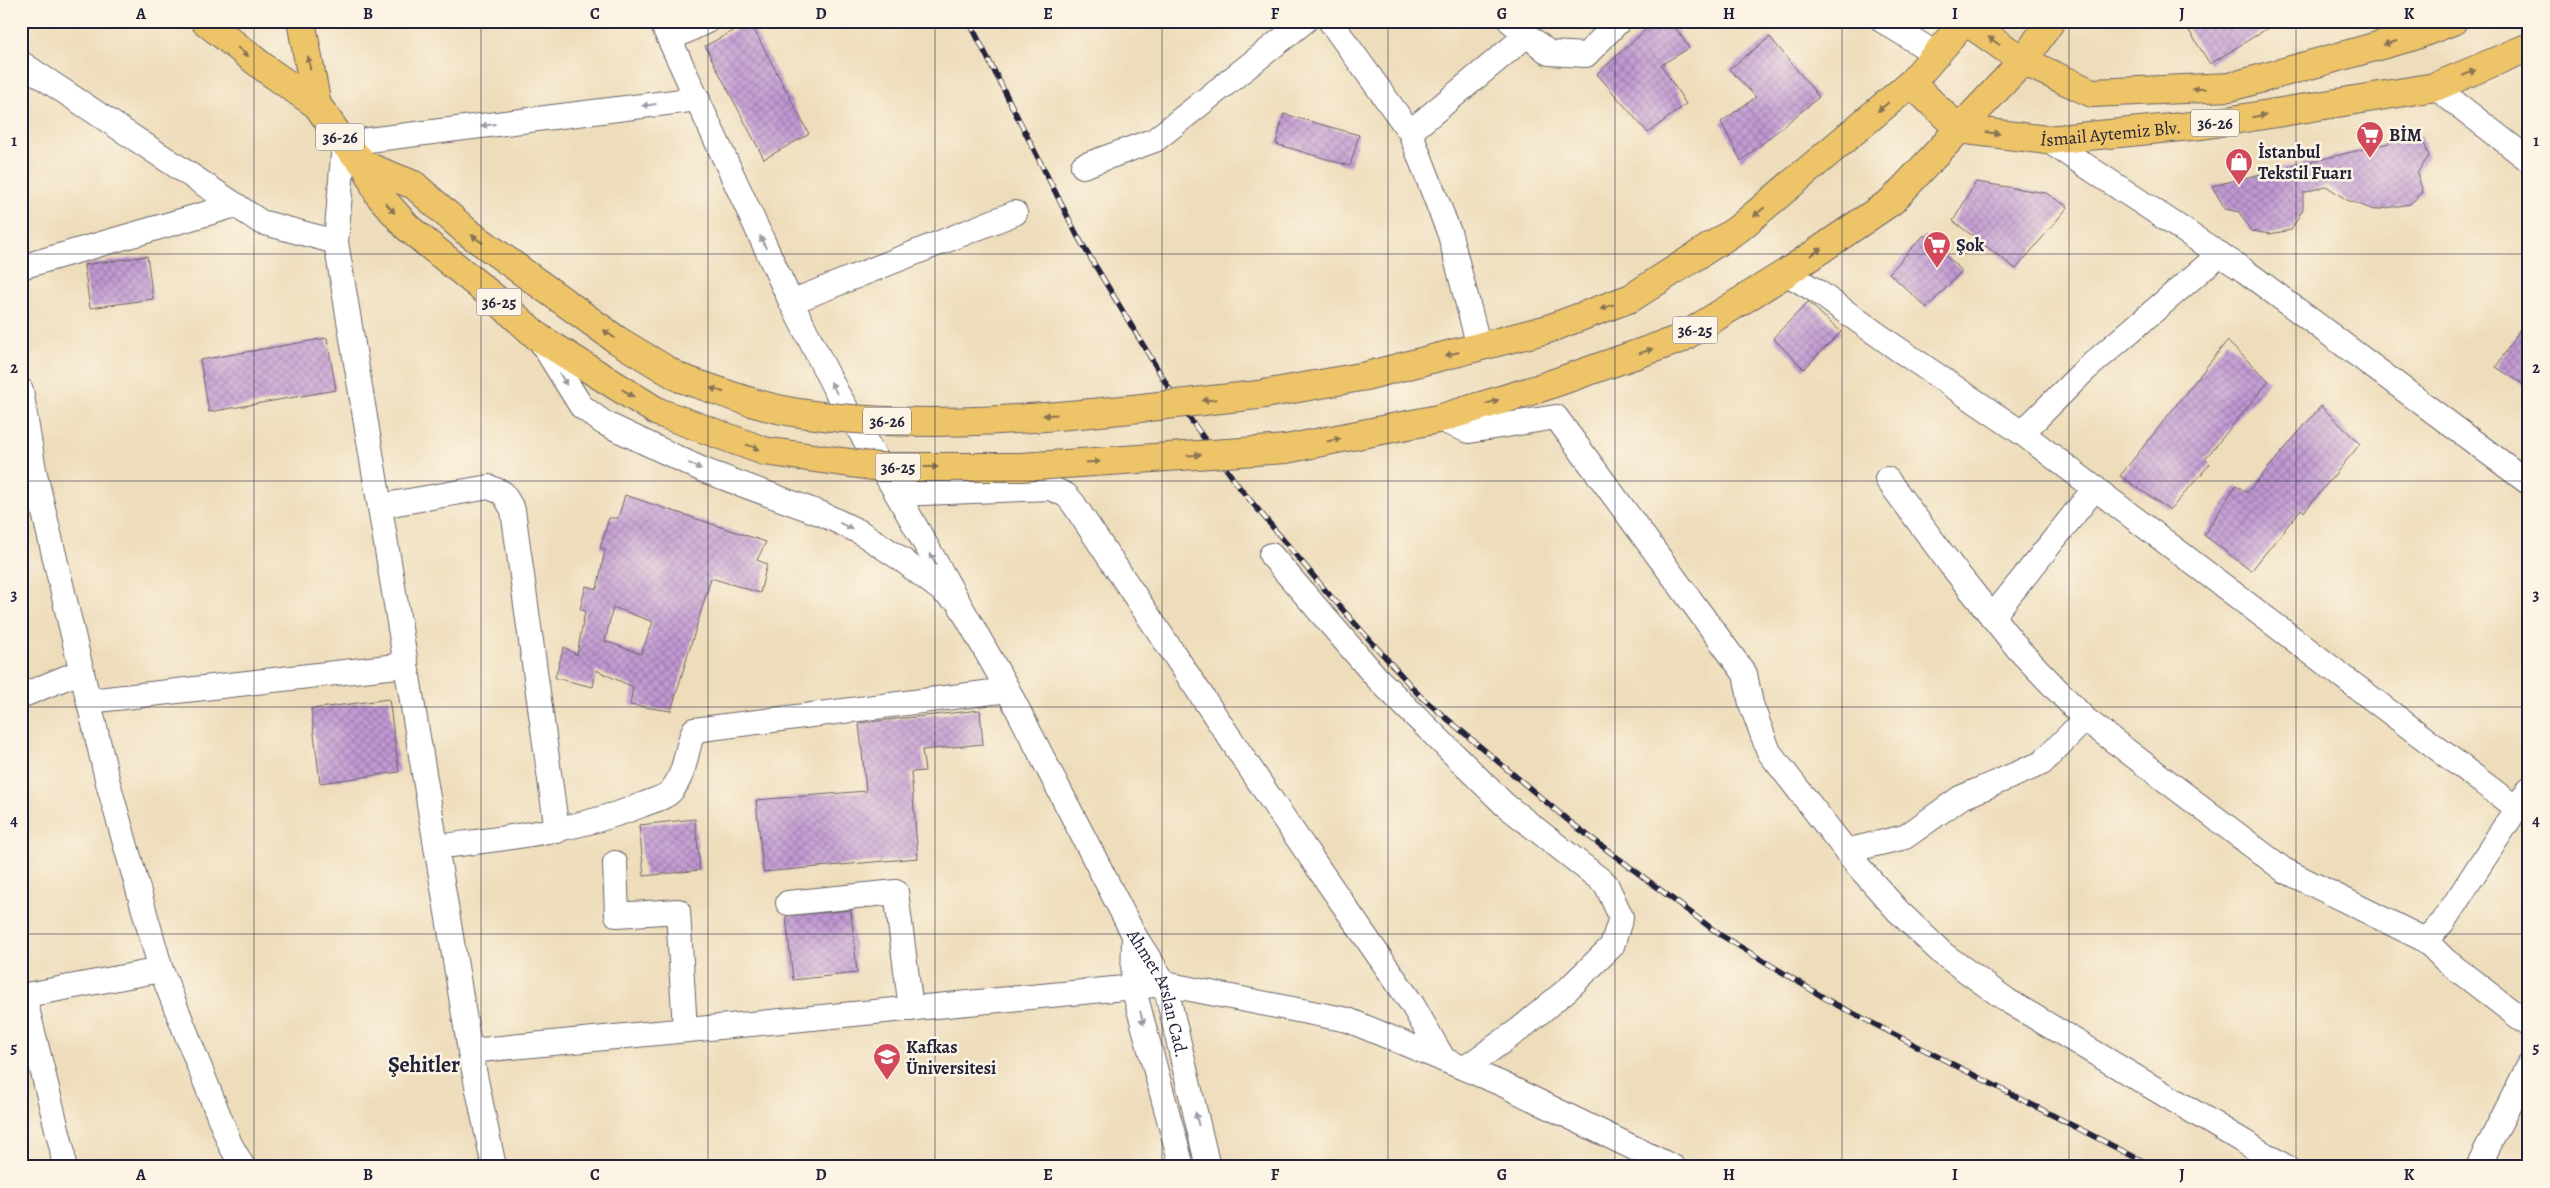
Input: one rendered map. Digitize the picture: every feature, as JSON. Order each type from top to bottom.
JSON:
[{"type":"main road","name":"36-26","points":[[205,21],[267,70],[317,105],[344,143],[366,166],[414,185],[466,231],[617,340],[680,378],[791,412],[928,424],[1098,412],[1258,395],[1366,376],[1480,347]]},
{"type":"main road","points":[[301,21],[317,105]]},
{"type":"main road","name":"36-26","points":[[1966,21],[2023,61],[2092,93],[2230,87],[2414,36],[2453,21]]},
{"type":"main road","points":[[1480,347],[1548,329],[1630,298],[1738,229],[1911,83],[1966,21]]},
{"type":"main road","points":[[2023,61],[2051,21]]},
{"type":"main road","name":"İsmail Aytemiz Blv.","points":[[1958,129],[2047,140],[2202,125],[2434,87],[2529,47]]},
{"type":"main road","name":"36-25","points":[[366,166],[379,195],[407,227],[498,301],[538,337],[658,412],[764,451],[879,467],[1021,467],[1286,449],[1438,419],[1537,389],[1680,339],[1786,273],[1892,201],[2023,61]]},
{"type":"main road","points":[[1911,83],[1958,129]]},
{"type":"street","points":[[707,21],[666,30],[791,302],[836,391],[897,494],[1008,690],[1134,935]]},
{"type":"street","points":[[1083,166],[1155,140],[1305,21]]},
{"type":"street","points":[[1330,21],[1410,132],[1450,235],[1480,347]]},
{"type":"street","points":[[1410,132],[1518,28],[1549,53],[1586,55],[1619,21]]},
{"type":"street","points":[[1883,21],[1936,54]]},
{"type":"street","points":[[21,63],[261,222],[336,242]]},
{"type":"street","points":[[2434,87],[2529,160]]},
{"type":"street","points":[[494,1167],[470,1051],[336,242],[344,143],[698,99]]},
{"type":"street","points":[[2047,140],[2220,254],[2529,483]]},
{"type":"street","points":[[21,267],[236,205]]},
{"type":"street","points":[[791,302],[1015,213]]},
{"type":"street","points":[[2022,433],[2084,371],[2220,254]]},
{"type":"street","points":[[1786,273],[1818,292],[1895,348],[2022,433],[2522,799],[2442,922],[2425,940]]},
{"type":"street","points":[[538,337],[581,406],[604,423],[703,470],[822,514],[860,532],[901,558],[957,602]]},
{"type":"street","points":[[21,390],[34,470],[108,784],[161,970],[230,1144],[243,1167]]},
{"type":"street","points":[[1438,419],[1469,431],[1556,418],[1745,674],[1751,704],[1769,752],[1846,851],[1898,911],[1943,954],[2008,1001],[2286,1167]]},
{"type":"street","points":[[1887,479],[2019,650],[2084,719],[2284,870],[2425,940],[2445,960],[2529,1025]]},
{"type":"street","points":[[380,506],[489,488],[503,493],[513,510],[557,831]]},
{"type":"street","points":[[897,494],[1050,488],[1066,495],[1276,806],[1455,1064]]},
{"type":"street","points":[[1992,617],[2095,488]]},
{"type":"street","points":[[1271,555],[1376,678],[1504,804],[1606,884],[1621,917],[1612,946],[1568,989],[1527,1023],[1455,1064]]},
{"type":"street","points":[[89,701],[406,665]]},
{"type":"street","points":[[21,696],[82,671]]},
{"type":"street","points":[[436,847],[557,831],[610,818],[670,792],[682,777],[688,743],[694,730],[1008,690]]},
{"type":"street","points":[[1846,851],[1905,837],[1960,798],[2042,763],[2084,719]]},
{"type":"street","points":[[615,863],[617,915],[678,911],[685,1030]]},
{"type":"street","points":[[788,903],[896,892],[911,1009]]},
{"type":"street","name":"Ahmet Arslan Cad.","points":[[1134,935],[1165,984],[1208,1167]]},
{"type":"street","name":"Ahmet Arslan Cad.","points":[[1134,935],[1133,987],[1182,1167]]},
{"type":"street","points":[[64,1167],[62,1149],[22,996],[161,970]]},
{"type":"street","points":[[470,1051],[1165,984],[1348,1020],[1520,1092],[1673,1167]]},
{"type":"street","points":[[2478,1167],[2529,1065]]},
{"type":"building","points":[[1655,21],[1671,21],[1689,48],[1661,65],[1686,104],[1648,133],[1597,74]]},
{"type":"building","points":[[2183,21],[2279,21],[2210,64]]},
{"type":"building","points":[[750,22],[809,134],[764,159],[705,46]]},
{"type":"building","points":[[1770,37],[1819,97],[1741,161],[1721,122],[1756,97],[1729,69]]},
{"type":"building","points":[[1284,114],[1359,135],[1350,166],[1276,144]]},
{"type":"building","points":[[2421,135],[2429,156],[2417,173],[2423,192],[2410,204],[2374,210],[2347,200],[2326,186],[2303,193],[2303,209],[2291,230],[2270,234],[2251,231],[2239,212],[2225,209],[2212,186]]},
{"type":"building","points":[[1976,182],[2046,193],[2068,207],[2016,269],[1953,221]]},
{"type":"building","points":[[1924,235],[1962,271],[1927,308],[1889,273]]},
{"type":"building","points":[[147,256],[153,299],[90,308],[84,265]]},
{"type":"building","points":[[1808,302],[1841,332],[1804,369],[1773,338]]},
{"type":"building","points":[[2529,315],[2529,388],[2496,367]]},
{"type":"building","points":[[327,338],[336,390],[209,412],[200,360]]},
{"type":"building","points":[[2227,341],[2269,381],[2205,459],[2210,464],[2170,510],[2120,476]]},
{"type":"building","points":[[2321,406],[2360,444],[2304,512],[2301,509],[2251,571],[2204,535],[2236,485],[2247,493]]},
{"type":"building","points":[[625,495],[766,542],[757,560],[767,564],[760,593],[711,578],[671,711],[630,705],[633,687],[596,670],[593,687],[555,678],[564,647],[577,655],[585,611],[580,609],[586,586],[597,589],[605,550],[600,548],[609,518],[618,518]],"holes":[[[613,607],[653,622],[641,654],[605,641]]]},
{"type":"building","points":[[389,699],[399,772],[320,783],[311,709]]},
{"type":"building","points":[[980,710],[983,744],[922,750],[925,771],[911,772],[918,858],[763,872],[756,800],[866,791],[859,723]]},
{"type":"building","points":[[695,819],[700,870],[644,876],[639,825]]},
{"type":"building","points":[[851,910],[857,973],[793,980],[786,916]]},
{"type":"railway","points":[[969,21],[1078,237],[1175,398],[1240,488],[1326,591],[1420,696],[1570,822],[1719,934],[1833,1003],[2154,1167]]},
{"type":"place","name":"BİM","points":[[2370,159]]},
{"type":"place","name":"İstanbul Tekstil Fuarı","points":[[2239,186]]},
{"type":"place","name":"Şok","points":[[1937,269]]},
{"type":"place","name":"Kafkas Üniversitesi","points":[[887,1081]]},
{"type":"district","name":"Şehitler","points":[[424,1064]]}]
